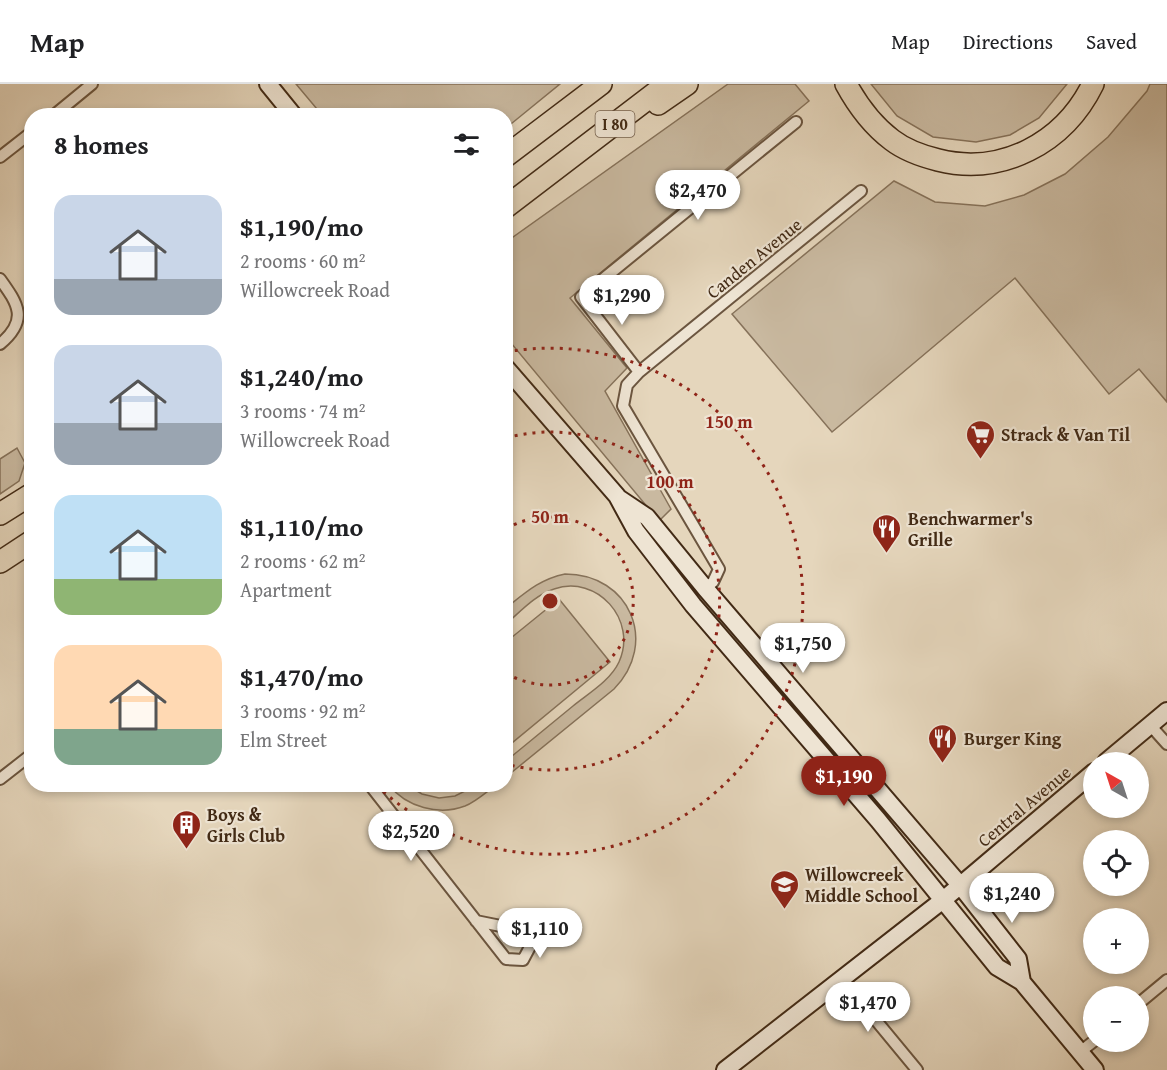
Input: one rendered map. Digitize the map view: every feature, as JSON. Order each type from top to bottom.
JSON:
[{"type":"highway","points":[[513,142],[525,128],[577,84]]},
{"type":"highway","name":"I 80","points":[[513,151],[601,84]]},
{"type":"highway","name":"I 80","points":[[513,202],[667,84]]},
{"type":"highway","points":[[564,164],[687,84]]},
{"type":"highway","points":[[846,84],[857,105],[874,125],[894,142],[922,156],[951,163],[980,165],[1006,160],[1031,151],[1056,132],[1078,108],[1093,84]]},
{"type":"highway","points":[[861,84],[870,100],[903,132],[926,143],[953,151],[976,153],[1001,148],[1025,139],[1047,124],[1069,100],[1078,84]]},
{"type":"highway","points":[[0,514],[24,499]]},
{"type":"highway","points":[[0,562],[24,546]]},
{"type":"main road","points":[[268,84],[288,108]]},
{"type":"main road","points":[[513,376],[617,496],[636,531],[693,605],[878,820],[997,967],[1022,982],[1095,1070]]},
{"type":"main road","points":[[617,496],[647,518],[960,885],[1018,959],[1022,982]]},
{"type":"main road","points":[[1118,752],[1167,711]]},
{"type":"main road","name":"Central Avenue","points":[[725,1070],[942,900],[1083,781]]},
{"type":"street","points":[[62,108],[92,84]]},
{"type":"street","points":[[639,372],[581,297],[796,122]]},
{"type":"street","points":[[0,157],[24,138]]},
{"type":"street","name":"Canden Avenue","points":[[705,588],[713,582],[719,569],[623,406],[627,385],[639,372],[861,191]]},
{"type":"street","points":[[0,279],[15,300],[18,317],[16,327],[0,344]]},
{"type":"street","points":[[1150,725],[1167,744]]},
{"type":"street","points":[[0,779],[24,760]]},
{"type":"street","points":[[375,792],[476,921],[506,959],[523,960],[532,943],[526,931],[476,921]]},
{"type":"street","points":[[841,978],[917,1070]]},
{"type":"street","points":[[1149,995],[1167,980]]},
{"type":"shaded area","points":[[296,84],[560,84],[513,122],[513,108],[316,108]]},
{"type":"shaded area","points":[[728,84],[795,84],[809,101],[570,298],[627,368],[605,391],[671,509],[659,521],[513,345],[513,237]]},
{"type":"shaded area","points":[[871,84],[1067,84],[1039,118],[1010,135],[976,142],[933,137],[897,116]]},
{"type":"shaded area","points":[[1150,84],[1167,84],[1167,402],[1139,369],[1109,394],[1015,278],[832,432],[732,314],[894,181],[935,202],[985,206],[1024,195],[1065,174],[1108,137],[1147,91]]},
{"type":"shaded area","points":[[17,448],[24,466],[19,481],[0,494],[0,459]]},
{"type":"shaded area","points":[[565,574],[588,577],[606,586],[621,598],[631,614],[635,632],[634,652],[627,671],[614,689],[513,771],[513,755],[599,686],[615,669],[623,646],[623,631],[618,616],[610,604],[598,594],[585,588],[570,586],[554,589],[540,595],[513,618],[513,602],[540,583]]},
{"type":"shaded area","points":[[559,599],[610,662],[513,742],[513,636]]},
{"type":"shaded area","points":[[419,792],[439,798],[455,796],[463,792],[486,792],[465,806],[445,810],[424,808],[396,793]]},
{"type":"place","name":"Strack & Van Til","points":[[980,460]]},
{"type":"place","name":"Benchwarmer's Grille","points":[[887,554]]},
{"type":"place","name":"Burger King","points":[[943,764]]},
{"type":"place","name":"Boys & Girls Club","points":[[186,850]]},
{"type":"place","name":"Willowcreek Middle School","points":[[784,910]]}]
